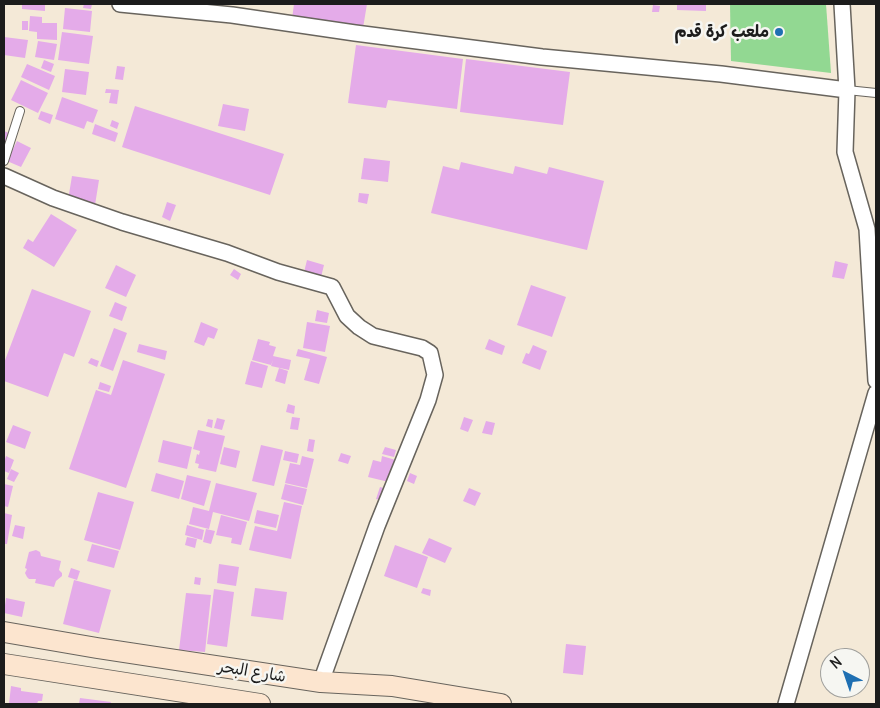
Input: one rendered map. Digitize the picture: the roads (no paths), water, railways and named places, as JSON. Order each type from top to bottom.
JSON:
[{"type":"main road","name":"شارع البحر","points":[[4,632],[321,682],[392,686],[501,704]]},
{"type":"main road","name":"شارع البحر","points":[[4,664],[260,704]]},
{"type":"street","points":[[120,4],[232,15],[542,57],[720,74],[847,90]]},
{"type":"street","points":[[842,4],[847,90],[845,152],[867,229],[876,381]]},
{"type":"street","points":[[4,176],[54,198],[113,219],[227,253],[278,272],[332,287],[347,316],[359,327],[373,336],[422,348],[430,353],[435,375],[428,400],[378,526],[321,682]]},
{"type":"street","points":[[786,704],[876,393]]},
{"type":"lane","points":[[847,90],[876,93]]},
{"type":"lane","points":[[4,161],[20,111]]},
{"type":"place","name":"ملعب كرة قدم","points":[[779,32]]}]
